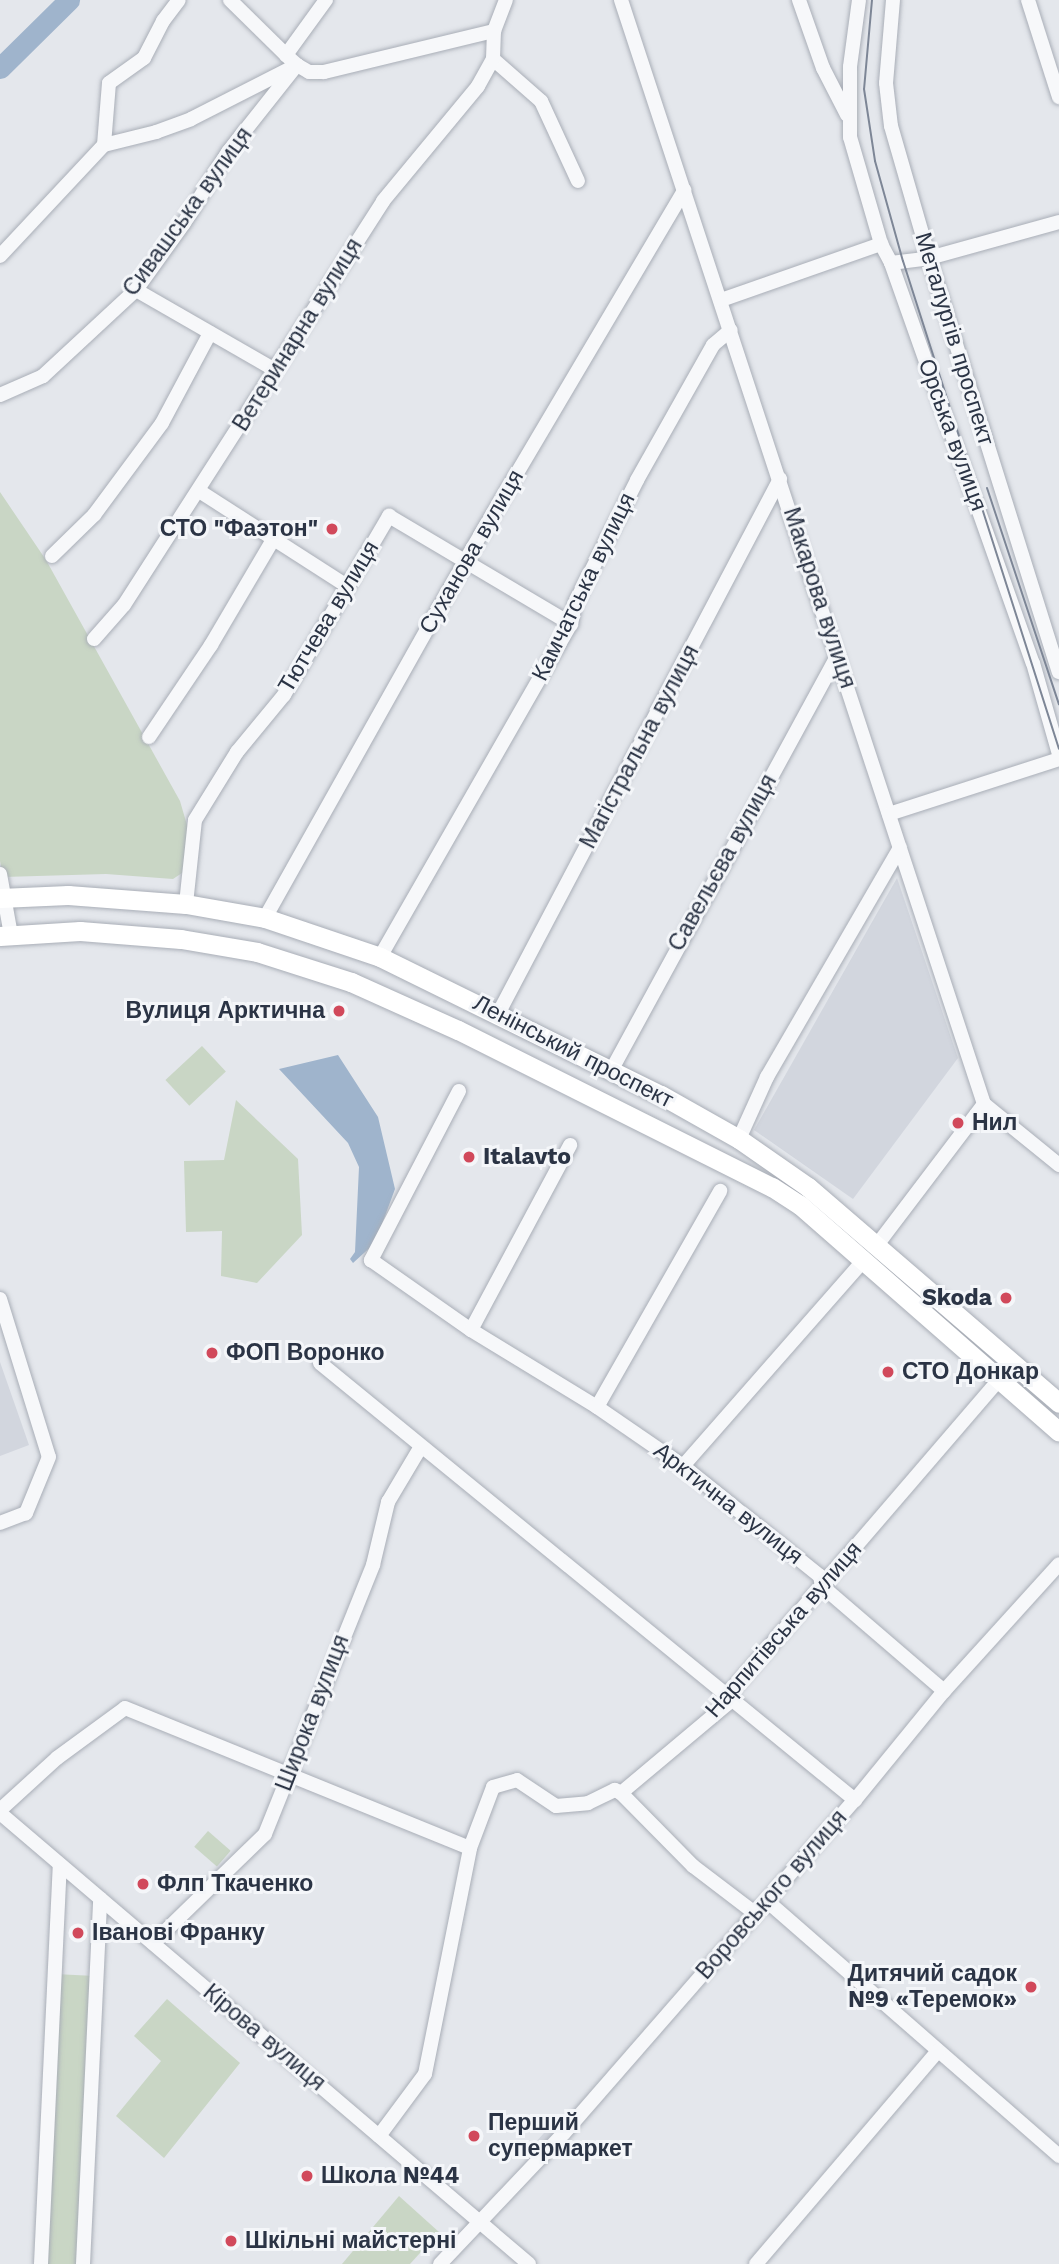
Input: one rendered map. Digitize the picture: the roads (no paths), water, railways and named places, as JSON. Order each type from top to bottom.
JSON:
[{"type":"main road","name":"Ленінський проспект","points":[[2,898],[94,896],[186,904],[265,918],[380,957],[661,1095],[739,1139],[808,1187],[1059,1404]]},
{"type":"main road","name":"Ленінський проспект","points":[[5,935],[80,931],[181,939],[257,952],[351,982],[458,1030],[772,1187],[800,1205],[1059,1432]]},
{"type":"main road","points":[[434,1019],[445,1015],[452,1001],[444,988]]},
{"type":"main road","points":[[458,1030],[453,1018],[459,1004],[489,1010]]},
{"type":"street","points":[[0,256],[104,145],[109,83],[144,58],[163,21],[178,0]]},
{"type":"street","points":[[229,0],[292,60],[309,72],[324,72],[494,31]]},
{"type":"street","name":"Сивашська вулиця","points":[[0,395],[43,376],[136,290],[184,223],[228,152],[292,60],[326,0]]},
{"type":"street","name":"Ветеринарна вулиця","points":[[94,639],[124,605],[383,201],[478,86],[493,59],[494,31],[506,0]]},
{"type":"street","name":"Макарова вулиця","points":[[621,0],[984,1104]]},
{"type":"street","name":"Орська вулиця","points":[[799,0],[823,68],[847,116]]},
{"type":"street","name":"Орська вулиця","points":[[859,0],[847,116],[850,136],[881,244],[891,263],[1033,663],[1059,756]]},
{"type":"street","name":"Металургів проспект","points":[[894,0],[886,83],[891,125],[929,258],[1059,672]]},
{"type":"street","points":[[1028,0],[1059,97]]},
{"type":"street","points":[[493,59],[541,101],[578,181]]},
{"type":"street","name":"Сивашська вулиця","points":[[104,145],[156,132],[191,119],[292,60]]},
{"type":"street","name":"Суханова вулиця","points":[[265,918],[465,561],[684,190]]},
{"type":"street","points":[[891,263],[929,258],[1059,222]]},
{"type":"street","points":[[721,300],[881,244]]},
{"type":"street","points":[[136,290],[275,370]]},
{"type":"street","name":"Камчатська вулиця","points":[[380,957],[571,624],[575,603],[637,480],[713,345],[731,330]]},
{"type":"street","points":[[52,556],[94,515],[162,424],[210,333]]},
{"type":"street","name":"Магістральна вулиця","points":[[489,1010],[780,480]]},
{"type":"street","points":[[199,491],[346,586]]},
{"type":"street","name":"Тютчева вулиця","points":[[186,904],[195,820],[237,752],[284,695],[389,516],[571,624]]},
{"type":"street","points":[[149,737],[211,645],[274,538]]},
{"type":"street","name":"Савельєва вулиця","points":[[611,1071],[837,656]]},
{"type":"street","points":[[889,814],[1059,756]]},
{"type":"street","points":[[739,1139],[767,1077],[900,848]]},
{"type":"street","points":[[0,874],[5,935]]},
{"type":"street","name":"Арктична вулиця","points":[[459,1091],[371,1260],[471,1330],[597,1407],[683,1466],[820,1576],[822,1586],[944,1691]]},
{"type":"street","points":[[877,1245],[984,1104],[1059,1165]]},
{"type":"street","points":[[471,1330],[570,1144]]},
{"type":"street","points":[[597,1407],[720,1191]]},
{"type":"street","points":[[683,1466],[864,1260]]},
{"type":"street","points":[[0,1299],[49,1457],[26,1513],[0,1523]]},
{"type":"street","points":[[320,1363],[420,1448],[855,1800]]},
{"type":"street","name":"Нарпитівська вулиця","points":[[621,1793],[727,1704],[727,1696],[999,1380]]},
{"type":"street","name":"Широка вулиця","points":[[153,1943],[265,1834],[373,1565],[388,1502],[420,1448]]},
{"type":"street","name":"Воровського вулиця","points":[[440,2264],[564,2133],[855,1800],[944,1691],[1059,1564]]},
{"type":"street","name":"Кірова вулиця","points":[[470,1848],[125,1709],[58,1758],[0,1811],[529,2264]]},
{"type":"street","points":[[379,2136],[425,2074],[470,1848],[493,1787],[517,1780],[555,1806],[588,1803],[615,1790],[693,1866],[756,1914]]},
{"type":"street","points":[[41,2264],[60,1864]]},
{"type":"street","points":[[83,2264],[100,1898]]},
{"type":"street","points":[[767,1901],[1059,2156]]},
{"type":"street","points":[[755,2264],[938,2051]]},
{"type":"water","points":[[338,1055],[378,1117],[395,1189],[375,1243],[353,1263],[350,1259],[355,1252],[359,1167],[348,1143],[279,1069]]},
{"type":"waterway","points":[[0,68],[69,0]]},
{"type":"tram line","points":[[872,0],[864,89],[875,161],[903,261],[1059,749]]},
{"type":"tram line","points":[[987,488],[1059,704]]},
{"type":"place","name":"СТО \"Фаэтон\"","points":[[332,529]]},
{"type":"place","name":"Вулиця Арктична","points":[[339,1011]]},
{"type":"place","name":"Нил","points":[[958,1123]]},
{"type":"place","name":"Italavto","points":[[469,1157]]},
{"type":"place","name":"Skoda","points":[[1006,1298]]},
{"type":"place","name":"ФОП Воронко","points":[[212,1353]]},
{"type":"place","name":"СТО Донкар","points":[[888,1372]]},
{"type":"place","name":"Флп Ткаченко","points":[[143,1884]]},
{"type":"place","name":"Іванові Франку","points":[[78,1933]]},
{"type":"place","name":"Дитячий садок №9 «Теремок»","points":[[1031,1987]]},
{"type":"place","name":"Перший супермаркет","points":[[474,2136]]},
{"type":"place","name":"Школа №44","points":[[307,2176]]},
{"type":"place","name":"Шкільні майстерні","points":[[231,2241]]}]
